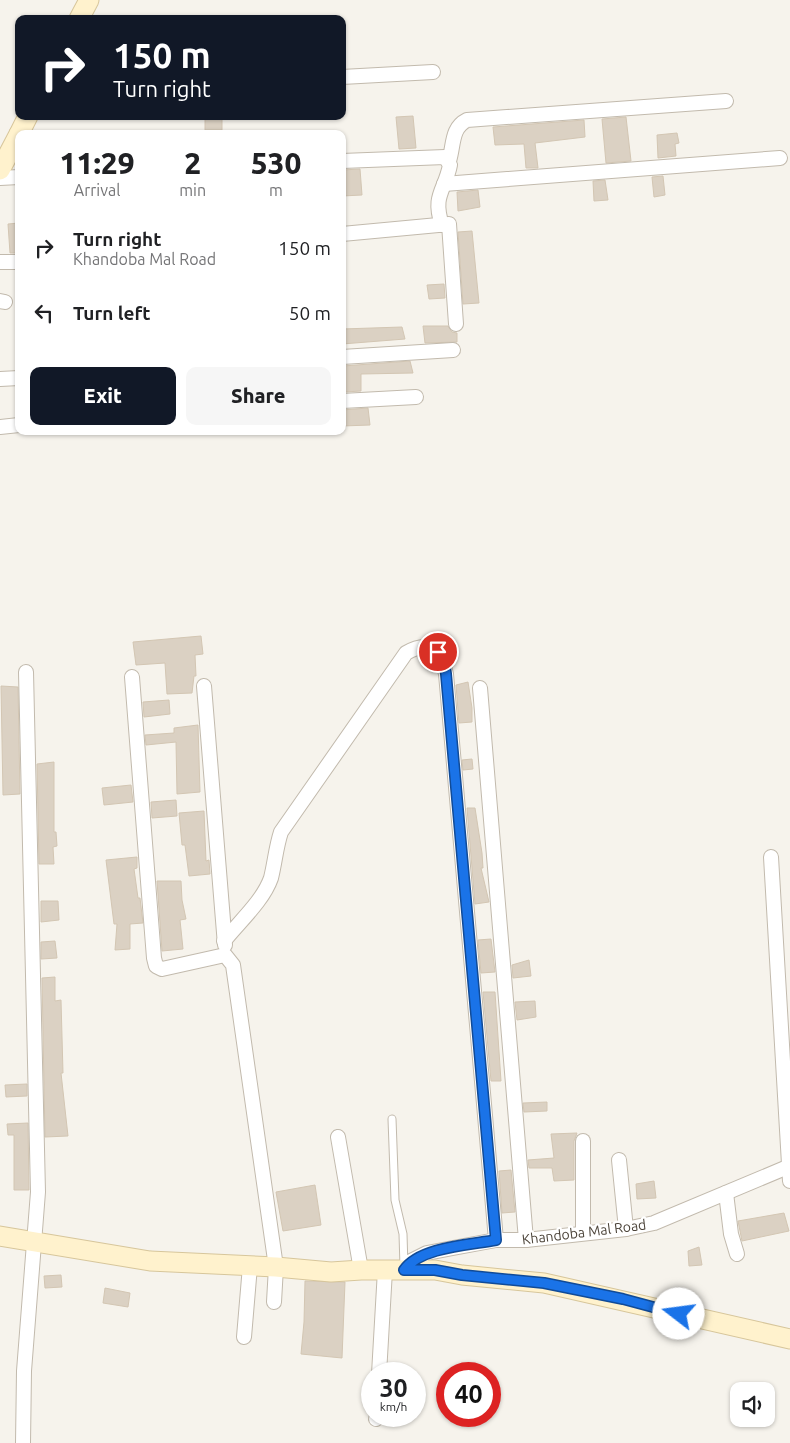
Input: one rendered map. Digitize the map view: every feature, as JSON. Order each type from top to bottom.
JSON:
[{"type":"street","points":[[81,15],[89,0]]},
{"type":"street","points":[[346,77],[433,72]]},
{"type":"street","points":[[442,225],[438,203],[449,171],[455,131],[458,124],[467,120],[726,101]]},
{"type":"street","points":[[0,170],[15,142]]},
{"type":"street","points":[[346,161],[441,156],[450,161]]},
{"type":"street","points":[[444,184],[780,158]]},
{"type":"street","points":[[0,178],[15,177]]},
{"type":"street","points":[[346,234],[449,224],[456,324]]},
{"type":"street","points":[[0,262],[15,262]]},
{"type":"street","points":[[346,357],[453,350]]},
{"type":"street","points":[[0,379],[15,378]]},
{"type":"street","points":[[346,401],[416,397]]},
{"type":"street","points":[[0,427],[15,425]]},
{"type":"street","points":[[132,677],[156,966],[162,969],[225,948],[264,892],[271,878],[276,846],[281,832],[406,653],[415,648],[426,646],[438,652],[444,661],[496,1240]]},
{"type":"street","points":[[23,1443],[24,1371],[38,1192],[26,672]]},
{"type":"street","points":[[204,686],[225,948],[233,965],[276,1267],[274,1302]]},
{"type":"street","points":[[480,688],[526,1240]]},
{"type":"street","points":[[771,857],[790,1181]]},
{"type":"street","points":[[338,1137],[361,1270]]},
{"type":"street","points":[[583,1141],[583,1233]]},
{"type":"street","points":[[619,1160],[626,1229]]},
{"type":"street","name":"Khandoba Mal Road","points":[[404,1270],[409,1262],[427,1253],[496,1240],[526,1240],[626,1229],[670,1218],[789,1166]]},
{"type":"street","points":[[726,1193],[731,1234],[737,1254]]},
{"type":"street","points":[[0,1236],[150,1261],[276,1267],[331,1272],[435,1270],[462,1275],[544,1283],[790,1339]]},
{"type":"street","points":[[244,1337],[250,1266]]},
{"type":"street","points":[[380,1362],[385,1270]]},
{"type":"lane","points":[[392,1119],[395,1200],[403,1234],[404,1270]]},
{"type":"building","points":[[413,116],[416,148],[399,149],[396,117]]},
{"type":"building","points":[[626,117],[631,161],[606,163],[602,119]]},
{"type":"building","points":[[205,120],[222,120],[222,130],[205,130]]},
{"type":"building","points":[[584,120],[585,137],[535,143],[538,168],[526,168],[524,144],[495,145],[493,127]]},
{"type":"building","points":[[677,133],[679,143],[675,144],[676,156],[658,158],[657,135]]},
{"type":"building","points":[[360,169],[362,195],[346,196],[346,170]]},
{"type":"building","points":[[663,176],[665,195],[654,197],[652,177]]},
{"type":"building","points":[[605,180],[608,200],[594,201],[593,181]]},
{"type":"building","points":[[478,190],[480,207],[458,211],[457,192]]},
{"type":"building","points":[[15,223],[15,253],[10,253],[8,224]]},
{"type":"building","points":[[472,231],[479,303],[463,304],[458,232]]},
{"type":"building","points":[[444,284],[445,298],[429,299],[427,285]]},
{"type":"building","points":[[423,326],[448,326],[452,332],[457,333],[457,342],[425,343]]},
{"type":"building","points":[[402,327],[405,339],[346,344],[346,329]]},
{"type":"building","points":[[410,361],[413,373],[361,374],[361,391],[346,392],[346,366]]},
{"type":"building","points":[[368,408],[370,425],[346,426],[346,410]]},
{"type":"building","points":[[201,636],[203,654],[195,655],[196,676],[194,676],[192,693],[167,694],[165,663],[136,665],[133,642]]},
{"type":"building","points":[[468,682],[472,722],[459,723],[456,685]]},
{"type":"building","points":[[1,686],[18,687],[20,794],[3,795]]},
{"type":"building","points":[[169,700],[170,714],[144,717],[143,702]]},
{"type":"building","points":[[198,725],[200,792],[177,794],[176,742],[146,745],[145,735],[174,733],[174,728]]},
{"type":"building","points":[[472,759],[473,769],[463,770],[462,760]]},
{"type":"building","points":[[54,762],[54,832],[56,832],[57,846],[53,847],[54,864],[39,864],[37,764]]},
{"type":"building","points":[[131,785],[133,802],[104,805],[102,788]]},
{"type":"building","points":[[176,800],[177,816],[152,818],[151,802]]},
{"type":"building","points":[[467,808],[475,808],[482,853],[483,868],[481,868],[489,902],[475,904]]},
{"type":"building","points":[[204,811],[206,861],[209,860],[210,874],[189,876],[185,845],[182,845],[179,813]]},
{"type":"building","points":[[137,857],[137,868],[134,869],[143,923],[130,924],[130,949],[115,950],[117,924],[114,924],[106,860]]},
{"type":"building","points":[[157,881],[181,881],[186,919],[180,920],[183,949],[162,951]]},
{"type":"building","points":[[41,901],[58,901],[59,920],[41,922]]},
{"type":"building","points":[[491,939],[495,972],[481,973],[478,940]]},
{"type":"building","points":[[55,941],[57,958],[41,959],[41,942]]},
{"type":"building","points":[[529,960],[531,976],[513,978],[512,965]]},
{"type":"building","points":[[55,977],[55,1001],[61,1000],[63,1073],[61,1073],[68,1136],[45,1137],[42,978]]},
{"type":"building","points":[[483,992],[495,992],[501,1081],[491,1081]]},
{"type":"building","points":[[535,1001],[536,1017],[517,1020],[515,1002]]},
{"type":"building","points":[[27,1084],[27,1096],[6,1097],[5,1085]]},
{"type":"building","points":[[547,1102],[547,1111],[524,1112],[523,1103]]},
{"type":"building","points":[[28,1123],[29,1190],[14,1190],[14,1135],[8,1135],[7,1124]]},
{"type":"building","points":[[577,1133],[574,1141],[574,1180],[554,1181],[552,1168],[529,1168],[528,1160],[554,1158],[551,1134]]},
{"type":"building","points":[[511,1170],[515,1212],[502,1213],[499,1171]]},
{"type":"building","points":[[654,1181],[656,1198],[637,1199],[636,1184]]},
{"type":"building","points":[[315,1185],[321,1225],[283,1231],[276,1192]]},
{"type":"building","points":[[784,1213],[789,1231],[742,1241],[738,1221]]},
{"type":"building","points":[[699,1247],[702,1265],[689,1266],[688,1251]]},
{"type":"building","points":[[61,1275],[62,1287],[45,1288],[44,1276]]},
{"type":"building","points":[[305,1281],[345,1282],[342,1358],[301,1354]]},
{"type":"building","points":[[105,1288],[130,1293],[128,1307],[103,1303]]},
{"type":"route","points":[[438,652],[444,661],[446,674],[496,1240],[427,1253],[409,1262],[404,1270],[435,1270],[462,1275],[544,1283],[623,1299],[679,1314]]}]
